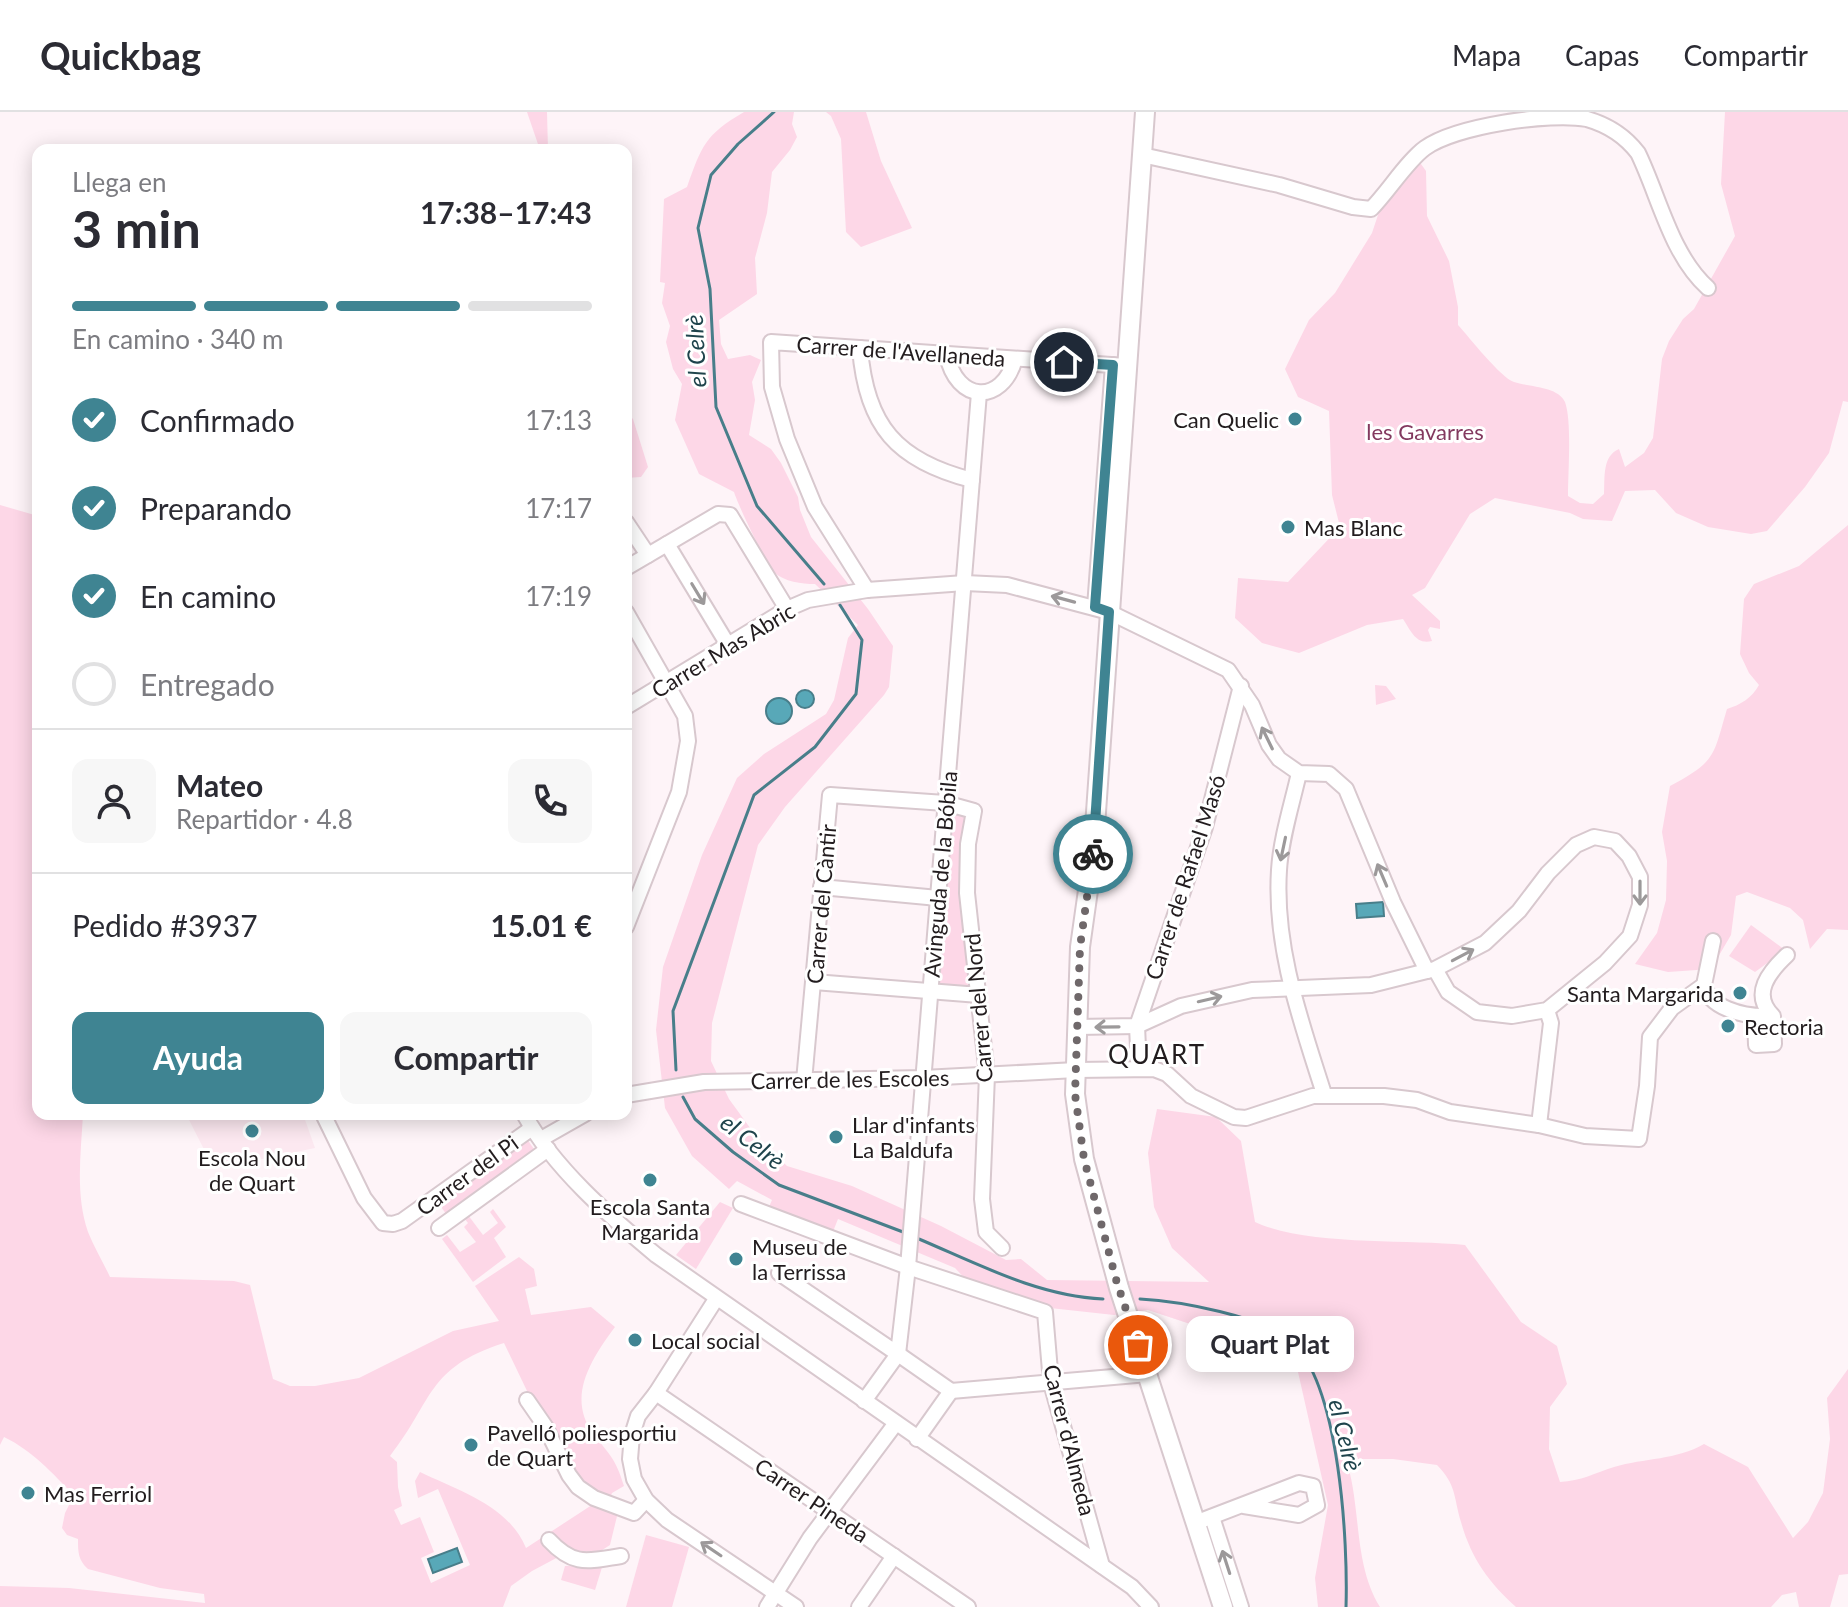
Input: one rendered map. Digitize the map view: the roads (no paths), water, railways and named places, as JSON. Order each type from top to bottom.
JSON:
[{"type":"main road","points":[[1145,112],[1120,366],[1102,610],[1093,855],[1080,947],[1075,1094],[1084,1159],[1117,1283],[1204,1520],[1223,1607]]},
{"type":"street","points":[[1142,155],[1371,209],[1423,149],[1451,134],[1514,120],[1579,117],[1610,128],[1630,142],[1638,153],[1673,235],[1695,276],[1708,288]]},
{"type":"street","name":"Carrer de l'Avellaneda","points":[[867,590],[815,507],[787,439],[772,387],[771,342],[1120,366]]},
{"type":"street","points":[[860,348],[868,401],[897,444],[939,472],[972,480]]},
{"type":"street","points":[[947,355],[949,369],[956,381],[968,390],[979,393],[991,391],[1011,375],[1015,359]]},
{"type":"street","name":"Avinguda de la Bóbila","points":[[898,1354],[908,1267],[979,393]]},
{"type":"street","points":[[632,564],[718,514],[730,515],[787,609]]},
{"type":"street","points":[[632,531],[648,555]]},
{"type":"street","points":[[667,544],[728,645]]},
{"type":"street","name":"Carrer Mas Abric","points":[[632,703],[787,609],[808,600],[867,590],[965,583],[1007,585],[1102,610],[1228,670],[1241,686]]},
{"type":"street","points":[[632,623],[685,716],[688,741],[679,792],[632,912]]},
{"type":"street","points":[[1077,1027],[1137,1026],[1181,1006],[1252,990],[1371,985],[1431,970],[1485,943],[1519,911],[1548,873],[1576,845],[1594,837],[1615,841],[1629,856],[1640,877],[1640,905],[1630,936],[1605,963],[1547,1010],[1512,1016],[1477,1012],[1448,992],[1431,970],[1393,902],[1346,789],[1329,774],[1299,773],[1279,759],[1269,745],[1241,686]]},
{"type":"street","name":"Carrer de Rafael Masó","points":[[1139,1069],[1137,1026],[1205,827],[1241,686]]},
{"type":"street","points":[[1299,773],[1279,868],[1279,925],[1290,989],[1324,1094],[1406,1099],[1450,1112],[1539,1125],[1585,1136],[1639,1139],[1650,1037],[1672,1008],[1704,985]]},
{"type":"street","name":"Carrer del Càntir","points":[[804,1081],[830,795],[945,803]]},
{"type":"street","name":"Carrer del Nord","points":[[945,803],[974,811],[968,844],[967,893],[987,1075],[982,1199],[986,1232],[1002,1248]]},
{"type":"street","points":[[821,887],[938,898]]},
{"type":"street","points":[[1713,941],[1704,985],[1711,1000],[1755,1016],[1773,1016]]},
{"type":"street","points":[[1755,1016],[1756,1045],[1774,1044],[1773,1016],[1766,1010],[1763,994],[1765,981],[1772,969],[1787,955]]},
{"type":"street","points":[[814,982],[979,995]]},
{"type":"street","points":[[1539,1125],[1551,1023],[1547,1010]]},
{"type":"street","name":"Carrer de les Escoles","points":[[632,1094],[704,1082],[1154,1069],[1167,1074],[1191,1096],[1234,1117],[1246,1118],[1324,1094]]},
{"type":"street","name":"Carrer del Pi","points":[[326,1120],[374,1214],[383,1223],[393,1224],[540,1139]]},
{"type":"street","points":[[528,1120],[540,1139],[592,1199],[639,1242],[716,1299],[1132,1587],[1151,1607]]},
{"type":"street","points":[[540,1139],[574,1120]]},
{"type":"street","name":"Carrer del Pi","points":[[439,1228],[540,1139]]},
{"type":"street","points":[[741,1204],[908,1267]]},
{"type":"street","name":"Carrer d'Almeda","points":[[908,1267],[1045,1312],[1051,1383],[1102,1566]]},
{"type":"street","points":[[779,1273],[951,1391],[1148,1374]]},
{"type":"street","points":[[716,1299],[638,1416],[632,1435],[630,1459],[634,1479],[646,1500],[667,1520],[796,1607]]},
{"type":"street","points":[[864,1401],[898,1354]]},
{"type":"street","points":[[917,1439],[951,1391]]},
{"type":"street","name":"Carrer Pineda","points":[[656,1393],[968,1607]]},
{"type":"street","points":[[527,1400],[578,1487],[594,1498],[634,1513],[646,1500]]},
{"type":"street","points":[[767,1607],[829,1512],[896,1423]]},
{"type":"street","points":[[1241,1607],[1204,1520],[1244,1506]]},
{"type":"street","points":[[549,1540],[571,1559],[588,1561],[621,1556]]},
{"type":"street","points":[[859,1607],[894,1556]]},
{"type":"water","points":[[805,690],[814,699],[805,708],[796,699]]},
{"type":"water","points":[[779,698],[788,702],[792,711],[788,720],[779,724],[770,720],[766,711],[770,702]]},
{"type":"water","points":[[1383,902],[1384,916],[1357,918],[1356,904]]},
{"type":"water","points":[[457,1548],[462,1562],[433,1573],[428,1559]]},
{"type":"waterway","name":"el Celrè","points":[[774,112],[738,144],[711,175],[698,228],[710,289],[716,407],[757,506],[824,584]]},
{"type":"waterway","name":"el Celrè","points":[[676,1070],[673,1011],[754,795],[815,747],[856,694],[862,640],[840,605]]},
{"type":"waterway","name":"el Celrè","points":[[683,1097],[695,1119],[733,1152],[779,1185],[903,1232]]},
{"type":"waterway","name":"el Celrè","points":[[919,1239],[1032,1285],[1079,1297],[1103,1299]]},
{"type":"waterway","name":"el Celrè","points":[[1140,1299],[1242,1317],[1292,1342],[1308,1363],[1321,1393],[1338,1467],[1345,1545],[1346,1607]]},
{"type":"place","name":"Can Quelic","points":[[1295,419]]},
{"type":"place","name":"Mas Blanc","points":[[1288,527]]},
{"type":"place","name":"Santa Margarida","points":[[1740,993]]},
{"type":"place","name":"Rectoria","points":[[1728,1026]]},
{"type":"place","name":"Escola Nou de Quart","points":[[252,1131]]},
{"type":"place","name":"Llar d'infants La Baldufa","points":[[836,1137]]},
{"type":"place","name":"Escola Santa Margarida","points":[[650,1180]]},
{"type":"place","name":"Museu de la Terrissa","points":[[736,1259]]},
{"type":"place","name":"Local social","points":[[635,1340]]},
{"type":"place","name":"Quart Plat","points":[[1138,1345]]},
{"type":"place","name":"Pavelló poliesportiu de Quart","points":[[471,1445]]},
{"type":"place","name":"Mas Ferriol","points":[[28,1493]]},
{"type":"district","name":"QUART","points":[[1157,1054]]},
{"type":"park label","name":"les Gavarres","points":[[1425,431]]}]
